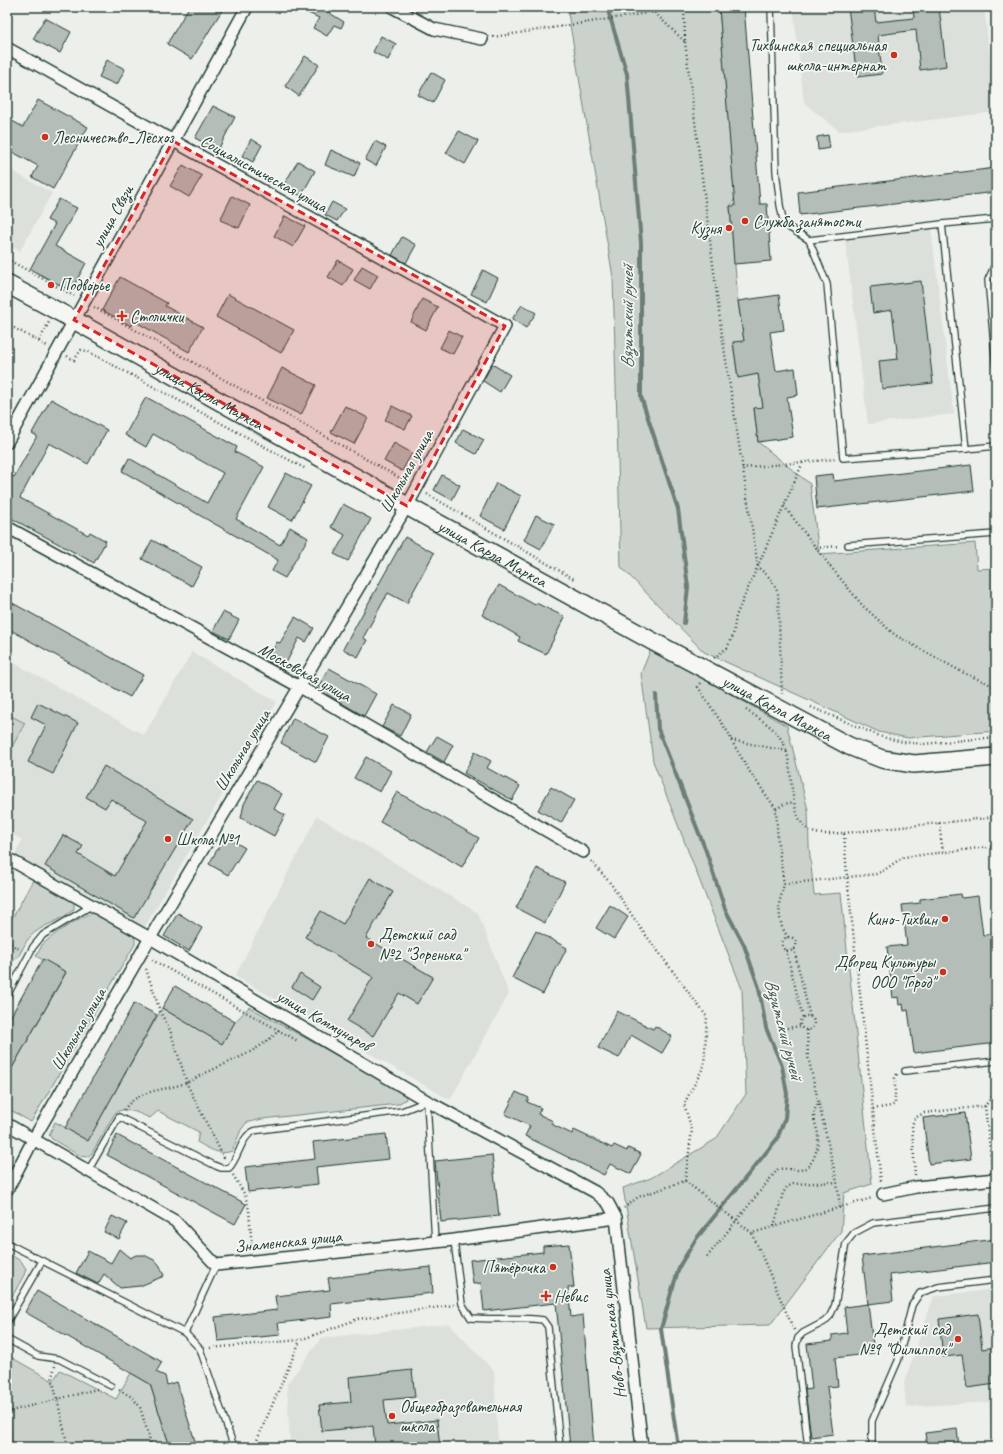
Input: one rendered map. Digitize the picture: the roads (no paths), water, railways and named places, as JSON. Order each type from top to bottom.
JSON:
[{"type":"main road","name":"улица Карла Маркса","points":[[7,284],[652,641],[849,746],[882,759],[914,764],[996,757]]},
{"type":"street","name":"улица Связи","points":[[7,442],[247,7]]},
{"type":"street","points":[[392,7],[434,29],[482,39]]},
{"type":"street","name":"Социалистическая улица","points":[[7,48],[505,326]]},
{"type":"street","name":"Школьная улица","points":[[7,1190],[33,1140],[150,938],[407,506],[505,326]]},
{"type":"street","name":"Московская улица","points":[[7,527],[300,687],[583,852]]},
{"type":"street","name":"улица Коммунаров","points":[[7,858],[150,938],[427,1101],[596,1192],[608,1203],[616,1218]]},
{"type":"street","name":"Знаменская улица","points":[[7,1124],[175,1221],[216,1266],[454,1240],[616,1218]]},
{"type":"street","points":[[883,1194],[916,1187],[994,1179]]},
{"type":"street","name":"Ново-Вязитская улица","points":[[616,1218],[642,1447]]},
{"type":"lane","points":[[771,7],[776,171],[780,205],[783,220],[790,228],[809,240],[827,284],[843,458],[996,446]]},
{"type":"lane","points":[[809,240],[996,219]]},
{"type":"lane","points":[[942,224],[966,449]]},
{"type":"lane","points":[[996,266],[994,267],[988,280],[996,366]]},
{"type":"lane","points":[[848,545],[996,534]]},
{"type":"lane","points":[[7,996],[29,954],[42,935],[91,906]]},
{"type":"lane","points":[[905,1071],[996,1061]]},
{"type":"lane","points":[[88,1172],[119,1117],[216,1166],[221,1168],[229,1168],[234,1163],[245,1139],[250,1133],[260,1130],[402,1111],[427,1101],[435,1242]]},
{"type":"lane","points":[[808,1447],[796,1346],[798,1338],[802,1333],[824,1322],[830,1316],[835,1305],[846,1243],[854,1233],[873,1223],[996,1208]]},
{"type":"lane","points":[[454,1240],[462,1304],[471,1318],[488,1320],[542,1320],[548,1328],[560,1447]]},
{"type":"lane","points":[[7,1243],[185,1333],[200,1349],[234,1447]]},
{"type":"lane","points":[[7,1322],[42,1261]]},
{"type":"lane","points":[[185,1333],[216,1266]]},
{"type":"lane","points":[[872,1447],[872,1421],[898,1361],[912,1305],[920,1293],[938,1287],[996,1280]]},
{"type":"lane","points":[[7,1339],[38,1356],[59,1359],[111,1386]]},
{"type":"waterway","name":"Вязитский ручей","points":[[607,7],[627,74],[641,243],[641,397],[678,509],[688,587],[684,623]]},
{"type":"waterway","name":"Вязитский ручей","points":[[656,695],[658,729],[706,851],[725,909],[744,945],[759,988],[766,1028],[782,1066],[787,1094],[785,1118],[777,1139],[696,1239],[680,1265],[671,1293],[661,1329],[678,1447]]},
{"type":"place","name":"Тихвинская специальная школа-интернат","points":[[894,55]]},
{"type":"place","name":"Лесничество_Лесхоз","points":[[45,137]]},
{"type":"place","name":"Служба занятости","points":[[745,221]]},
{"type":"place","name":"Кузня","points":[[729,228]]},
{"type":"place","name":"Подворье","points":[[51,285]]},
{"type":"place","name":"Столички","points":[[122,316]]},
{"type":"place","name":"Школа №1","points":[[168,839]]},
{"type":"place","name":"Кино-Тихвин","points":[[945,919]]},
{"type":"place","name":"Детский сад №2 \"Зоренька\"","points":[[371,944]]},
{"type":"place","name":"Дворец Культуры ООО \"Город\"","points":[[943,972]]},
{"type":"place","name":"Пятёрочка","points":[[553,1267]]},
{"type":"place","name":"Невис","points":[[546,1296]]},
{"type":"place","name":"Детский сад №9 \"Филиппок\"","points":[[958,1339]]},
{"type":"place","name":"Общеобразовательная школа","points":[[392,1416]]}]
